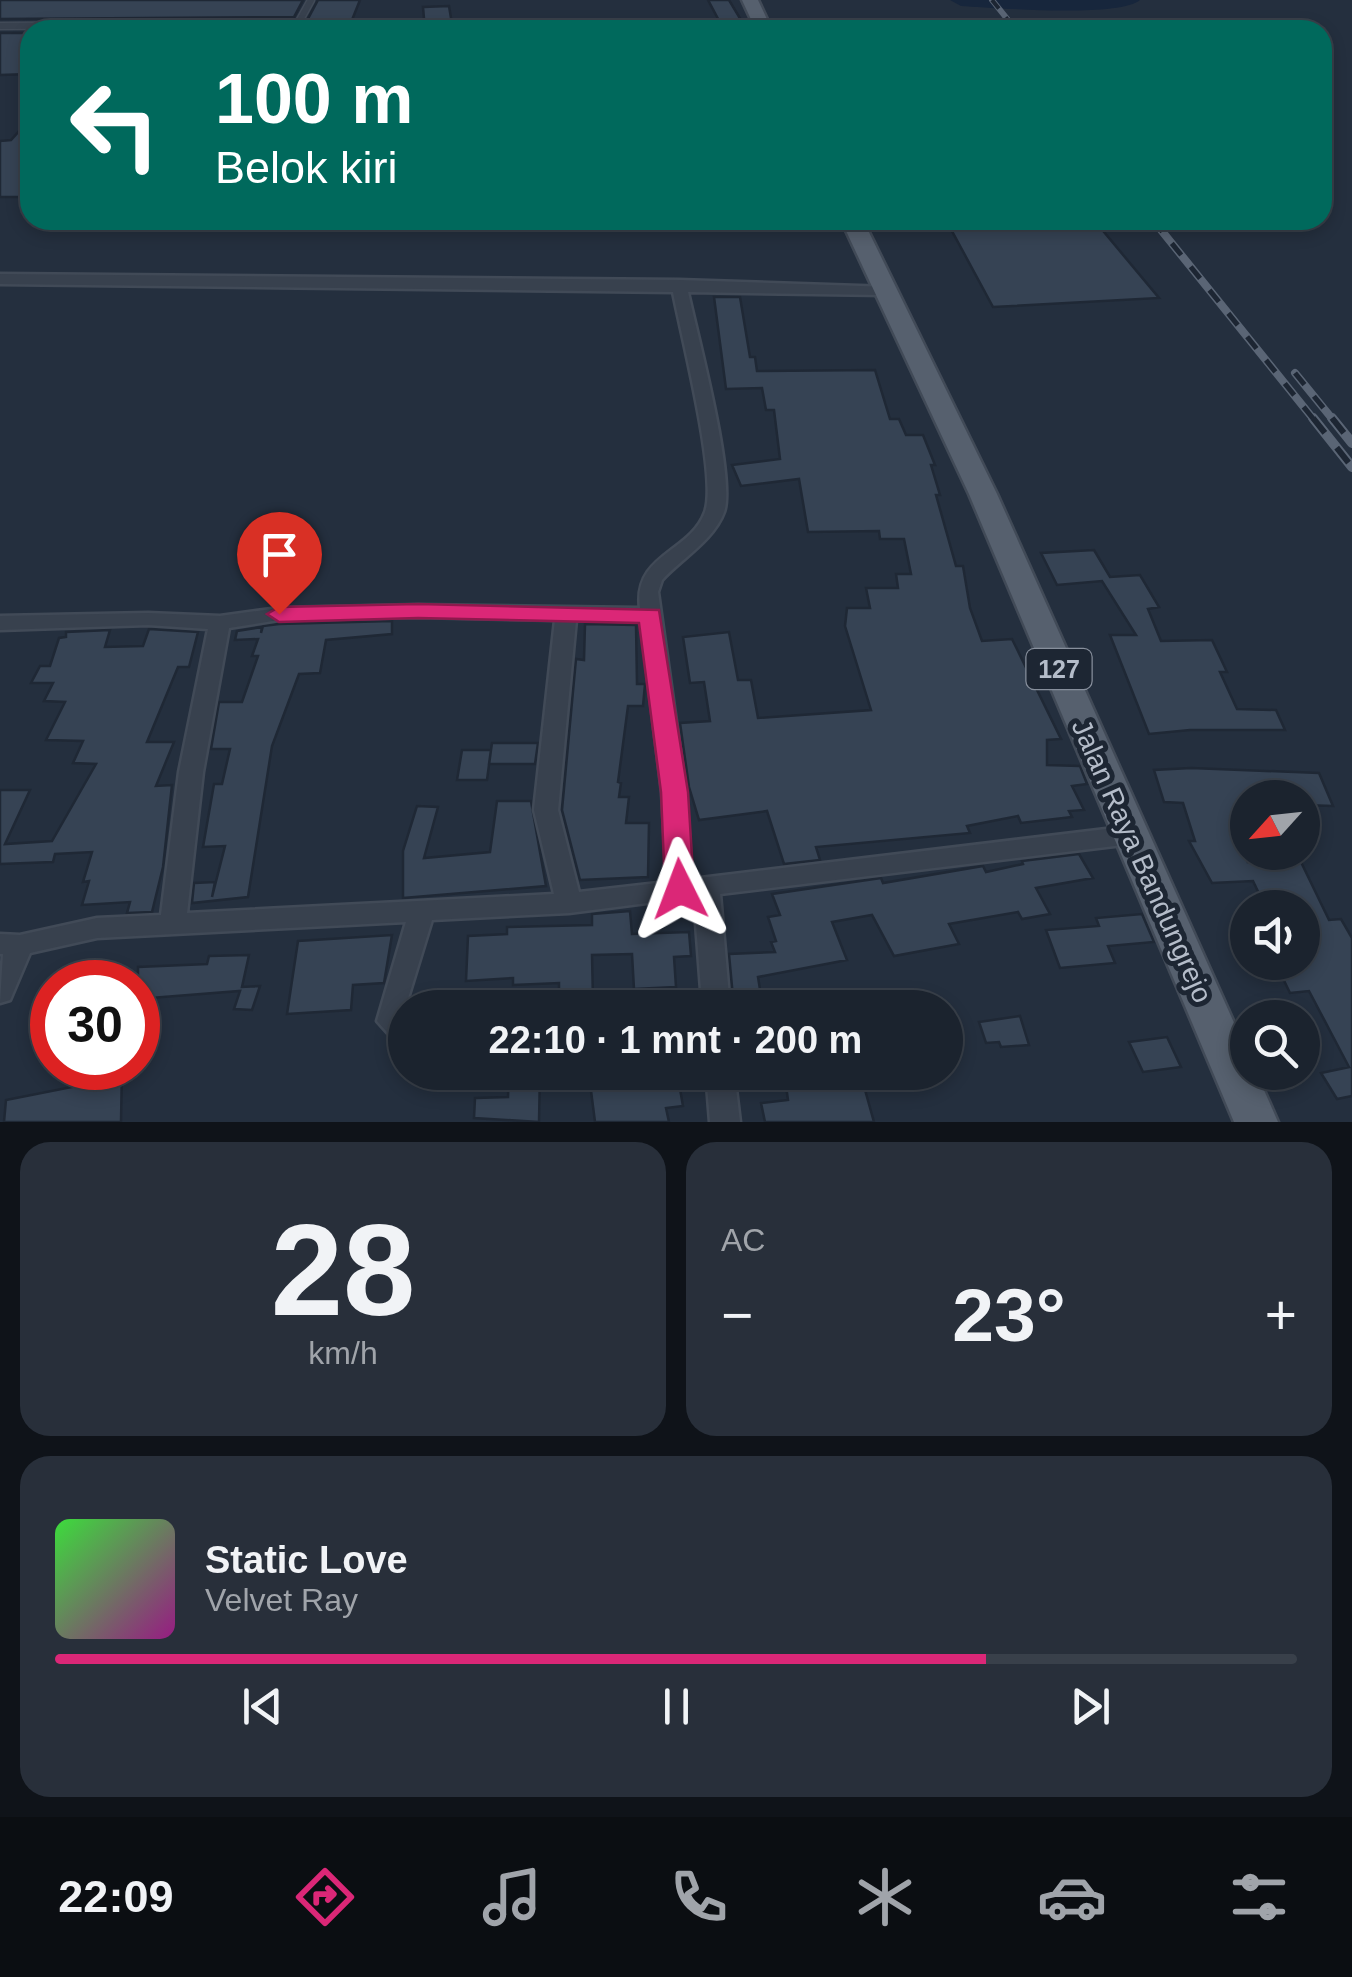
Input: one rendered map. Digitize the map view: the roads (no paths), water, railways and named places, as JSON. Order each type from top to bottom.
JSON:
[{"type":"main road","name":"Jalan Raya Bandungrejo","points":[[857,230],[983,494],[1256,1122]]},
{"type":"street","points":[[0,279],[315,286],[678,285],[885,290]]},
{"type":"street","points":[[678,285],[706,414],[716,510],[652,578],[648,592],[674,792],[712,990]]},
{"type":"street","points":[[0,624],[148,619],[220,623],[279,614],[650,616]]},
{"type":"street","points":[[566,614],[546,810],[569,902]]},
{"type":"street","points":[[174,924],[182,825],[197,725],[220,623]]},
{"type":"street","points":[[0,992],[10,945],[97,928],[569,902],[1131,835]]},
{"type":"street","points":[[398,990],[422,911]]},
{"type":"street","points":[[722,1090],[725,1122]]},
{"type":"waterway","points":[[961,0],[1068,4],[1129,0]]},
{"type":"railway","points":[[992,0],[1008,20]]},
{"type":"railway","points":[[1161,230],[1315,421]]},
{"type":"railway","points":[[1295,373],[1334,421]]},
{"type":"railway","points":[[1313,418],[1352,467]]},
{"type":"railway","points":[[1332,418],[1352,443]]}]
